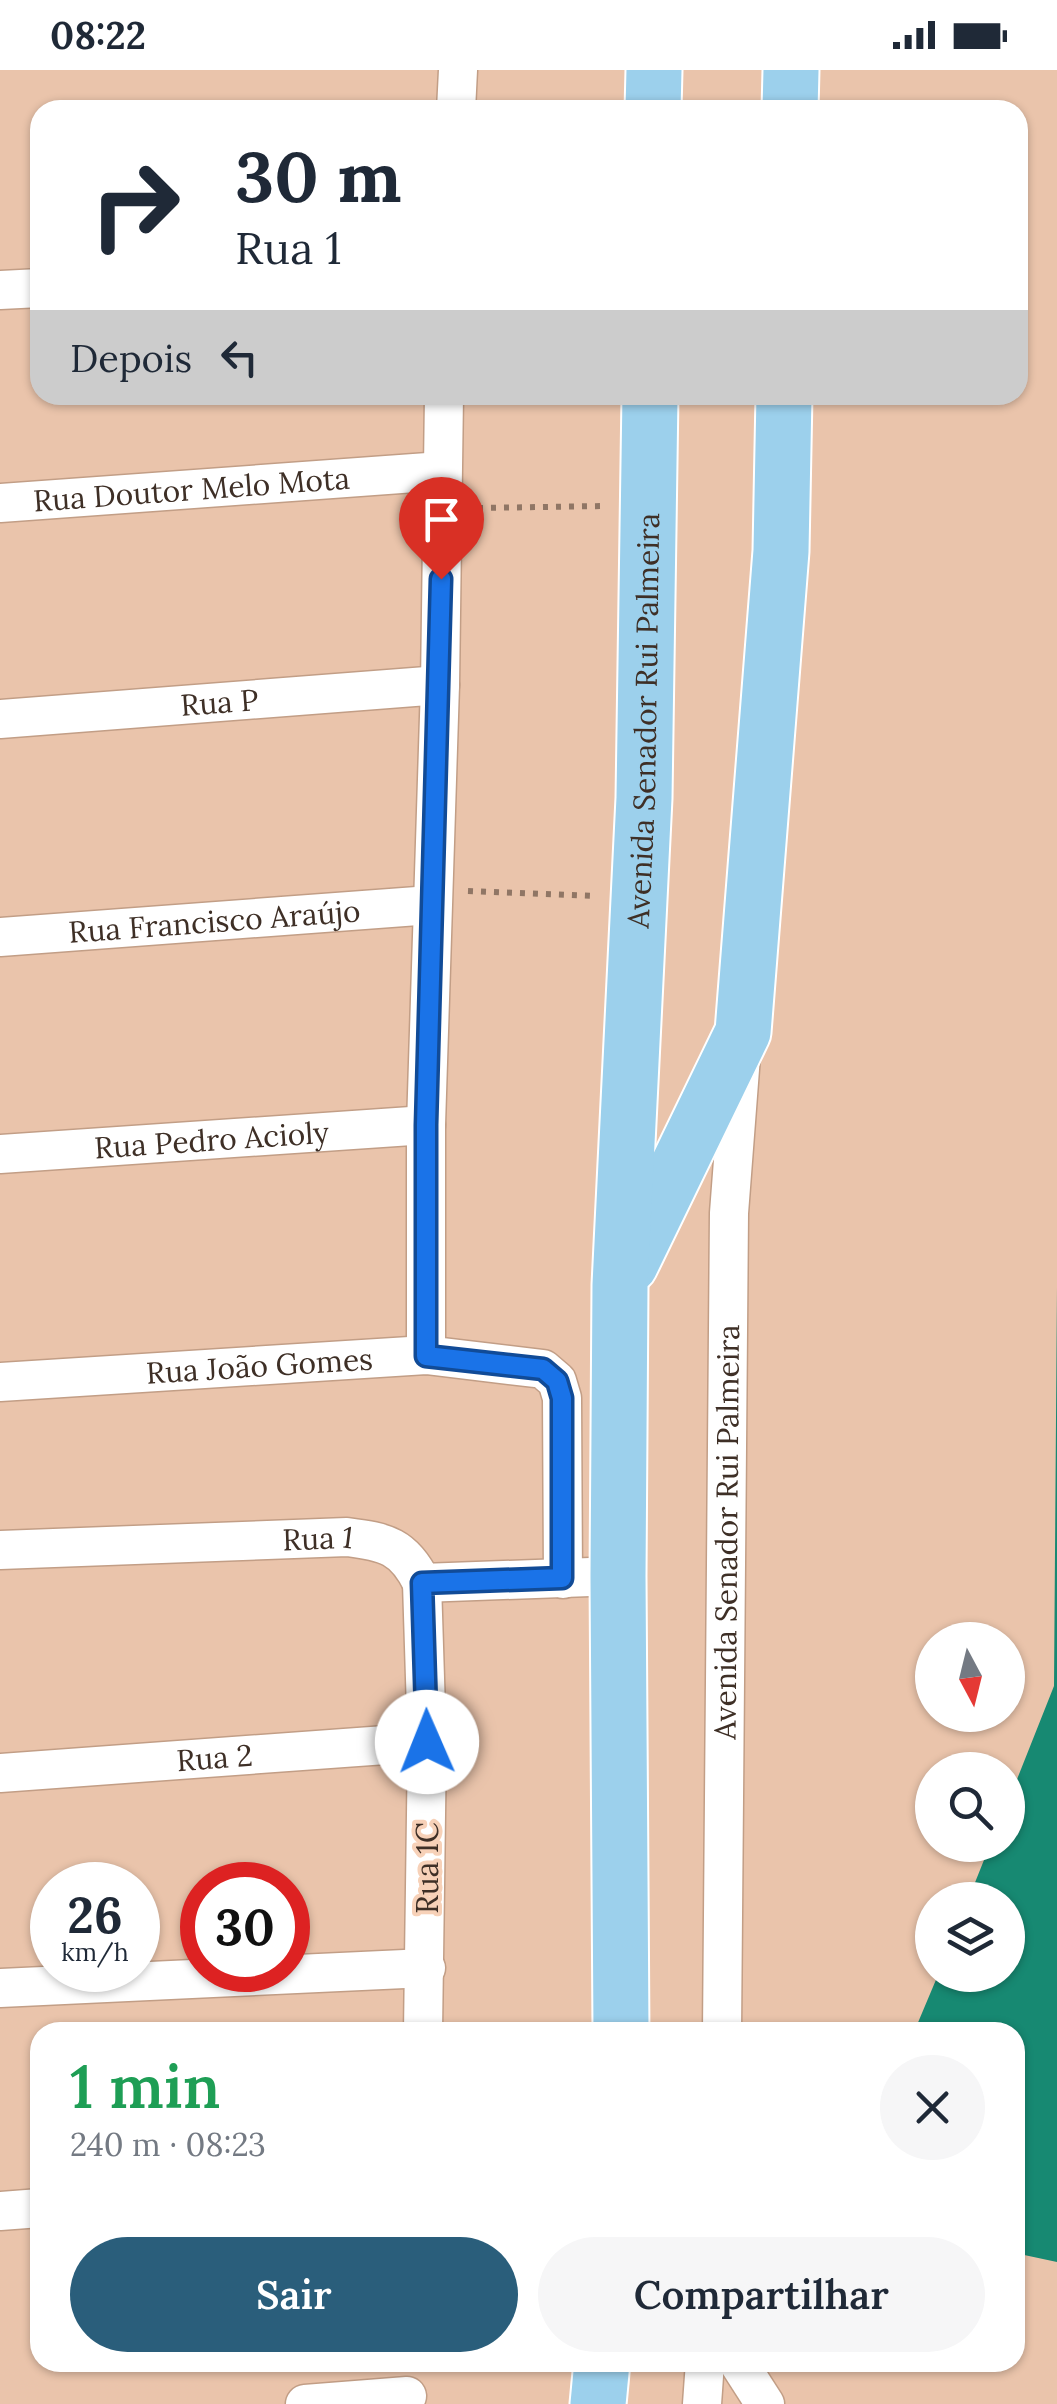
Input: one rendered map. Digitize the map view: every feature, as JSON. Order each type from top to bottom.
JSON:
[{"type":"main road","points":[[653,100],[654,70]]},
{"type":"main road","points":[[790,100],[791,70]]},
{"type":"main road","name":"Avenida Senador Rui Palmeira","points":[[621,2022],[620,1286],[644,798],[650,405]]},
{"type":"main road","name":"Avenida Senador Rui Palmeira","points":[[620,1286],[743,1032],[781,551],[784,405]]},
{"type":"main road","points":[[598,2404],[601,2372]]},
{"type":"street","points":[[456,100],[458,70]]},
{"type":"street","points":[[0,290],[30,288]]},
{"type":"street","points":[[426,1356],[426,1125],[440,684],[444,405]]},
{"type":"street","name":"Rua Doutor Melo Mota","points":[[0,503],[442,471]]},
{"type":"street","name":"Rua P","points":[[0,719],[440,684]]},
{"type":"street","name":"Rua Francisco Araújo","points":[[0,936],[431,898]]},
{"type":"street","name":"Avenida Senador Rui Palmeira","points":[[722,2022],[729,1213],[743,1032]]},
{"type":"street","name":"Rua Pedro Acioly","points":[[0,1154],[426,1125]]},
{"type":"street","name":"Rua João Gomes","points":[[0,1382],[426,1356],[543,1369],[557,1381],[563,1414],[562,1578]]},
{"type":"street","name":"Rua 1","points":[[0,1550],[373,1540],[400,1550],[412,1562],[422,1583]]},
{"type":"street","points":[[422,1583],[618,1576]]},
{"type":"street","name":"Rua 1C","points":[[422,1583],[427,1742],[423,2022]]},
{"type":"street","name":"Rua 2","points":[[0,1773],[427,1742]]},
{"type":"street","points":[[0,1988],[426,1968]]},
{"type":"street","points":[[0,2211],[30,2209]]},
{"type":"street","points":[[702,2404],[704,2372]]},
{"type":"street","points":[[744,2372],[765,2404]]},
{"type":"street","points":[[305,2404],[408,2388]]},
{"type":"path","points":[[441,508],[648,505]]},
{"type":"path","points":[[431,898],[638,897]]},
{"type":"water","points":[[1057,1287],[1057,2262],[1025,2255],[1025,2022],[918,2022],[931,1992],[1025,1992],[1025,1882],[975,1882],[983,1862],[1025,1862],[1025,1759],[1054,1686]]},
{"type":"route","points":[[427,1742],[422,1583],[562,1578],[563,1541],[564,1430],[557,1381],[543,1369],[518,1364],[426,1356],[426,1125],[441,579]]}]
